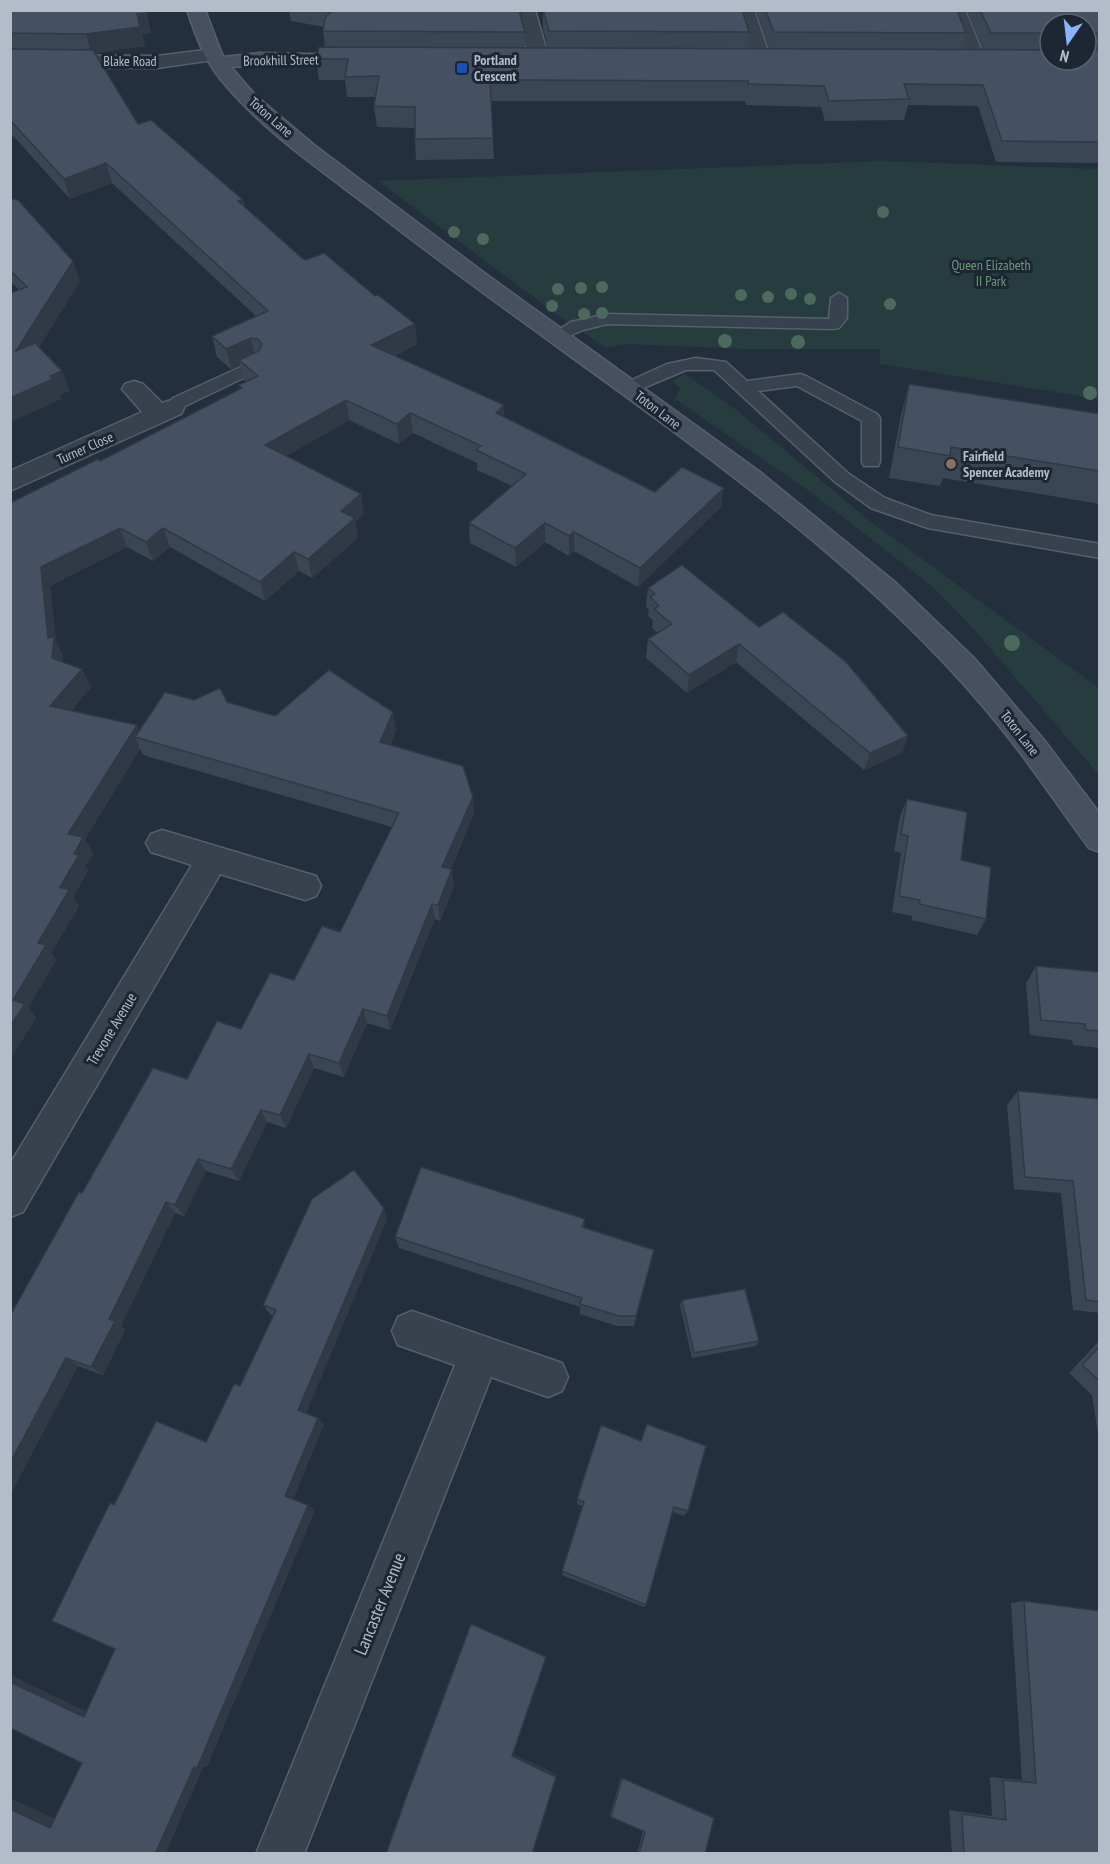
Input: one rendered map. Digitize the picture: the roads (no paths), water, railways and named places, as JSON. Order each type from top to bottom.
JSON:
[{"type":"main road","name":"Toton Lane","points":[[196,10],[215,59],[239,89],[277,124],[457,266],[558,336],[803,519],[883,586],[939,641],[1011,719],[1100,839]]},
{"type":"main road","name":"Brookhill Street","points":[[215,59],[375,59]]},
{"type":"main road","points":[[516,59],[562,59]]},
{"type":"main road","points":[[738,60],[785,60]]},
{"type":"main road","points":[[952,61],[998,61]]},
{"type":"street","points":[[526,10],[539,59]]},
{"type":"street","points":[[745,10],[761,60]]},
{"type":"street","points":[[956,10],[976,61]]},
{"type":"street","name":"Blake Road","points":[[10,61],[157,62],[215,59]]},
{"type":"street","points":[[134,389],[165,411]]},
{"type":"street","name":"Turner Close","points":[[10,482],[165,411]]},
{"type":"street","points":[[162,843],[305,886]]},
{"type":"street","name":"Trevone Avenue","points":[[10,1199],[213,858]]},
{"type":"street","points":[[412,1331],[548,1377]]},
{"type":"street","name":"Lancaster Avenue","points":[[280,1854],[480,1354]]},
{"type":"lane","points":[[558,336],[577,326],[607,319],[833,324],[839,318],[839,297]]},
{"type":"lane","points":[[629,388],[687,362],[720,366],[842,478],[878,504],[928,521],[1100,551]]},
{"type":"lane","name":"Turner Close","points":[[165,411],[256,365]]},
{"type":"lane","points":[[743,387],[800,380],[871,418],[871,462]]},
{"type":"place","name":"Portland Crescent","points":[[462,68]]},
{"type":"place","name":"Fairfield Spencer Academy","points":[[951,464]]},
{"type":"park label","name":"Queen Elizabeth II Park","points":[[991,274]]}]
